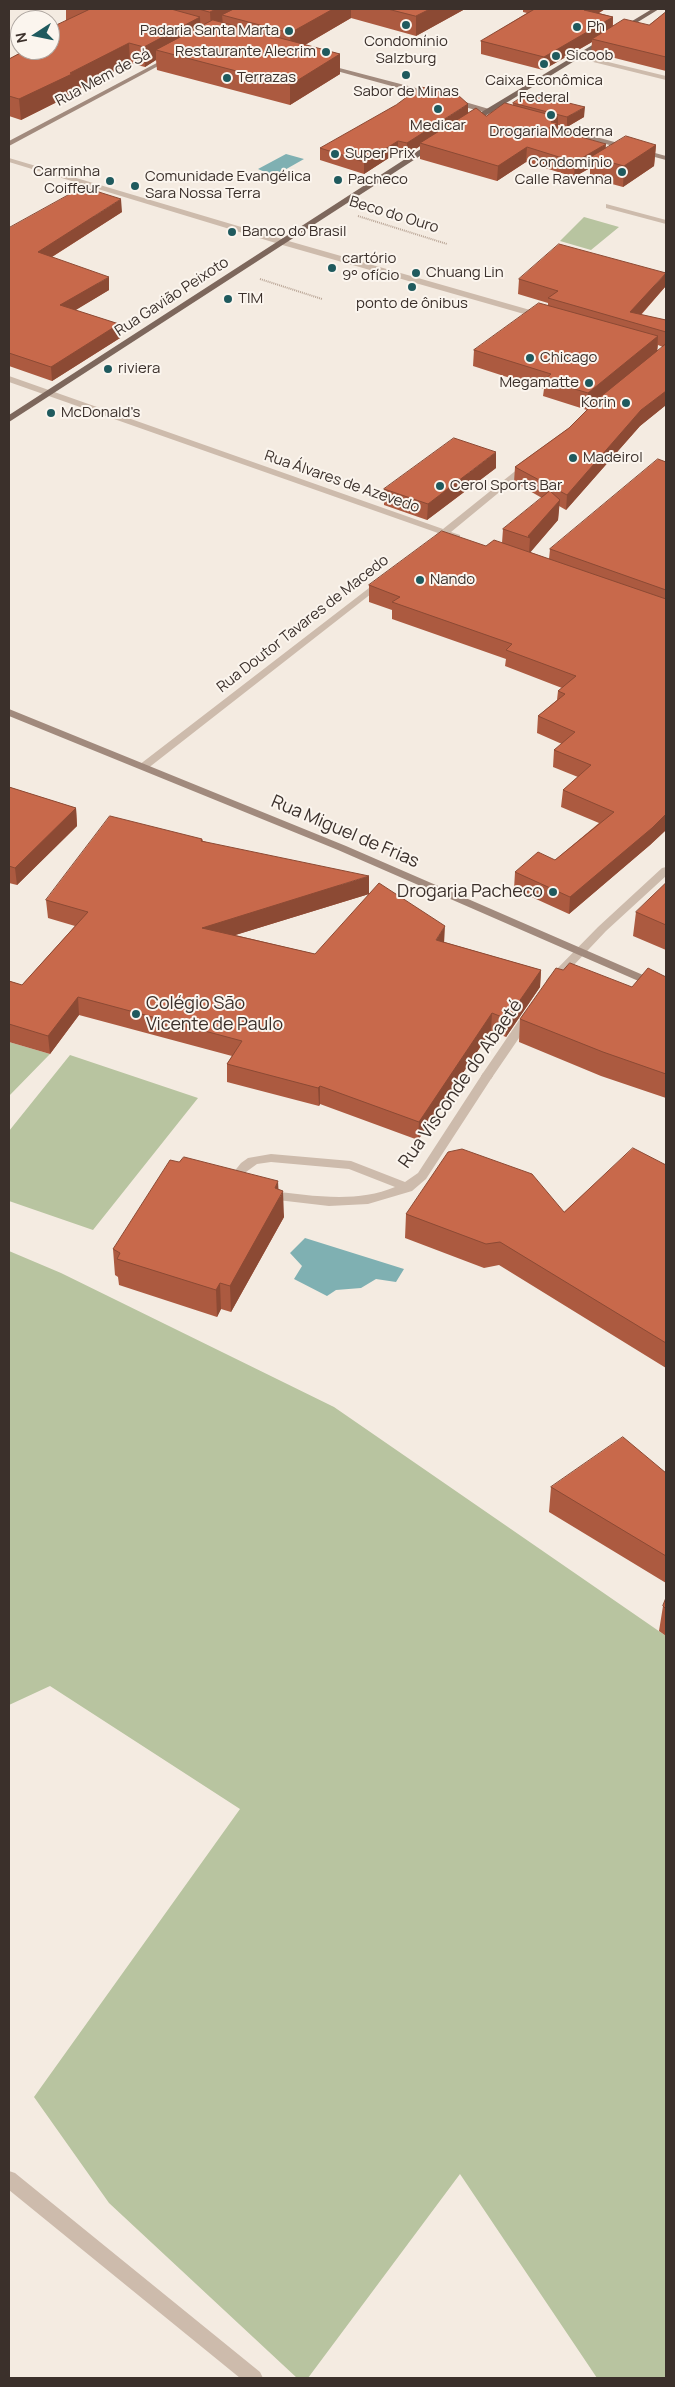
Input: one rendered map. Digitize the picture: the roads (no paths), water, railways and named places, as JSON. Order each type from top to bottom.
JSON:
[{"type":"main road","points":[[462,126],[575,56],[656,9]]},
{"type":"main road","name":"Rua Mem de Sá","points":[[9,144],[182,51]]},
{"type":"main road","points":[[313,63],[438,97]]},
{"type":"main road","points":[[448,100],[515,118]]},
{"type":"main road","points":[[534,123],[666,158]]},
{"type":"main road","name":"Rua Gavião Peixoto","points":[[9,419],[436,143]]},
{"type":"main road","name":"Rua Miguel de Frias","points":[[9,712],[342,848],[666,988]]},
{"type":"street","points":[[575,56],[666,78]]},
{"type":"street","points":[[9,160],[282,242],[551,318]]},
{"type":"street","points":[[609,206],[666,222]]},
{"type":"street","name":"Rua Álvares de Azevedo","points":[[9,379],[463,540]]},
{"type":"street","points":[[429,545],[536,458]]},
{"type":"street","name":"Rua Doutor Tavares de Macedo","points":[[143,767],[390,575]]},
{"type":"street","name":"Rua Visconde do Abaeté","points":[[408,1188],[351,1165],[271,1158],[249,1162],[239,1173],[240,1180],[246,1187],[256,1193],[266,1195],[348,1202],[371,1201],[408,1188],[422,1176],[554,978],[666,870]]},
{"type":"street","points":[[9,2179],[254,2378]]},
{"type":"water","points":[[286,154],[304,159],[274,176],[258,169]]},
{"type":"water","points":[[305,1238],[404,1269],[396,1282],[376,1279],[361,1288],[336,1290],[327,1296],[294,1279],[302,1266],[290,1253]]},
{"type":"place","name":"Condomínio Salzburg","points":[[406,25]]},
{"type":"place","name":"Ph","points":[[577,27]]},
{"type":"place","name":"Padaria Santa Marta","points":[[289,31]]},
{"type":"place","name":"Restaurante Alecrim","points":[[326,52]]},
{"type":"place","name":"Sicoob","points":[[556,56]]},
{"type":"place","name":"Caixa Econômica Federal","points":[[544,64]]},
{"type":"place","name":"Sabor de Minas","points":[[406,75]]},
{"type":"place","name":"Terrazas","points":[[227,78]]},
{"type":"place","name":"Medicar","points":[[438,109]]},
{"type":"place","name":"Drogaria Moderna","points":[[551,115]]},
{"type":"place","name":"Super Prix","points":[[335,154]]},
{"type":"place","name":"Condominio Calle Ravenna","points":[[622,172]]},
{"type":"place","name":"Pacheco","points":[[338,180]]},
{"type":"place","name":"Carminha Coiffeur","points":[[110,181]]},
{"type":"place","name":"Comunidade Evangélica Sara Nossa Terra","points":[[135,186]]},
{"type":"place","name":"Banco do Brasil","points":[[232,232]]},
{"type":"place","name":"cartório 9° ofício","points":[[332,268]]},
{"type":"place","name":"Chuang Lin","points":[[416,273]]},
{"type":"place","name":"ponto de ônibus","points":[[412,287]]},
{"type":"place","name":"TIM","points":[[228,299]]},
{"type":"place","name":"Chicago","points":[[530,358]]},
{"type":"place","name":"riviera","points":[[108,369]]},
{"type":"place","name":"Megamatte","points":[[589,383]]},
{"type":"place","name":"Korin","points":[[626,403]]},
{"type":"place","name":"McDonald's","points":[[51,413]]},
{"type":"place","name":"Madeirol","points":[[573,458]]},
{"type":"place","name":"Cerol Sports Bar","points":[[440,486]]},
{"type":"place","name":"Nando","points":[[420,580]]},
{"type":"place","name":"Drogaria Pacheco","points":[[553,892]]},
{"type":"place","name":"Colégio São Vicente de Paulo","points":[[136,1014]]}]
